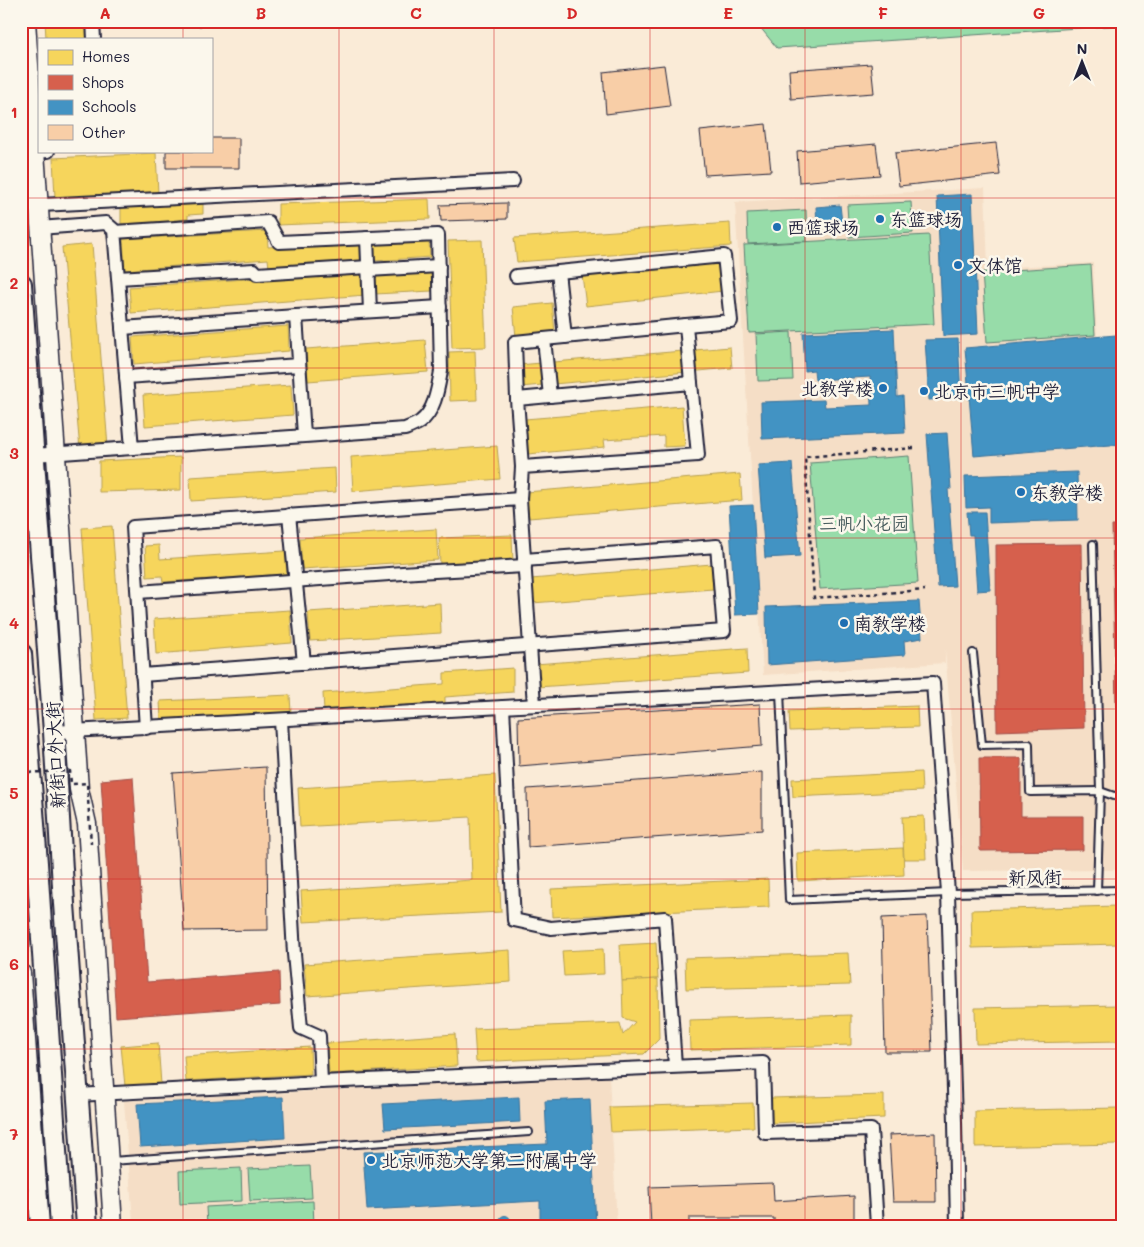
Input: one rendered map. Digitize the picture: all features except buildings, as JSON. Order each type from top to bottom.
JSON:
[{"type":"main road","name":"新街口外大街","points":[[21,284],[54,732],[87,1226]]},
{"type":"main road","name":"新街口外大街","points":[[21,654],[27,806],[61,1226]]},
{"type":"street","points":[[26,21],[38,126]]},
{"type":"street","points":[[94,21],[94,38]]},
{"type":"street","points":[[41,152],[30,206],[39,228],[79,789],[87,824],[114,1226]]},
{"type":"street","points":[[30,206],[513,181]]},
{"type":"street","points":[[34,455],[56,455],[304,435],[406,429],[422,421],[432,406],[438,389],[441,371],[438,235],[279,242],[268,222],[114,232]]},
{"type":"street","points":[[39,228],[106,223],[114,232],[132,448]]},
{"type":"street","points":[[367,238],[370,311]]},
{"type":"street","points":[[516,276],[724,256],[730,321],[515,342],[522,467],[520,499],[534,705]]},
{"type":"street","points":[[118,278],[254,270],[257,274],[439,266]]},
{"type":"street","points":[[558,272],[565,337]]},
{"type":"street","points":[[122,328],[440,307]]},
{"type":"street","points":[[296,316],[304,435]]},
{"type":"street","points":[[522,467],[698,455],[686,325]]},
{"type":"street","points":[[544,340],[550,396]]},
{"type":"street","points":[[126,377],[299,365]]},
{"type":"street","points":[[517,399],[691,383]]},
{"type":"street","points":[[146,728],[133,527],[520,499]]},
{"type":"street","points":[[289,515],[304,663]]},
{"type":"street","points":[[138,592],[524,563],[718,546],[724,631],[142,675]]},
{"type":"street","points":[[54,732],[933,684],[948,893],[957,1226]]},
{"type":"street","points":[[503,707],[514,920],[551,928],[666,918],[674,1066]]},
{"type":"street","points":[[281,720],[294,954],[301,1028],[319,1036],[321,1082]]},
{"type":"street","points":[[21,973],[40,1226]]},
{"type":"street","points":[[77,1095],[321,1082],[763,1063],[765,1133],[871,1130],[877,1226]]},
{"type":"lane","points":[[1093,544],[1100,792],[1097,891]]},
{"type":"lane","points":[[973,653],[982,745],[1029,744],[1030,792],[1100,792],[1114,796],[1123,795]]},
{"type":"lane","name":"新风街","points":[[780,692],[790,900],[948,893],[1123,890]]},
{"type":"lane","points":[[109,1161],[529,1132]]},
{"type":"path","points":[[914,448],[805,457],[814,598],[925,590]]},
{"type":"path","points":[[21,773],[70,771],[71,784],[87,783],[91,844]]},
{"type":"shaded area","name":"北京市三帆中学","points":[[985,188],[988,268],[1093,263],[1097,337],[1123,333],[1123,870],[963,871],[945,650],[945,663],[763,675],[735,202]]},
{"type":"shaded area","name":"北京师范大学第二附属中学","points":[[609,1076],[617,1226],[205,1226],[204,1219],[133,1222],[124,1101]]},
{"type":"green space","points":[[755,21],[1123,21],[1123,25],[777,48]]},
{"type":"green space","name":"东篮球场","points":[[911,202],[913,233],[849,237],[847,205]]},
{"type":"green space","name":"西篮球场","points":[[806,210],[807,241],[748,244],[747,213]]},
{"type":"green space","points":[[929,235],[934,324],[749,333],[744,245]]},
{"type":"green space","points":[[1091,265],[1095,335],[987,342],[982,272]]},
{"type":"green space","points":[[791,332],[793,380],[758,381],[756,334]]},
{"type":"green space","name":"三帆小花园","points":[[909,456],[918,583],[820,589],[810,463]]},
{"type":"green space","points":[[310,1166],[312,1198],[250,1201],[248,1169]]},
{"type":"green space","points":[[241,1168],[242,1201],[180,1204],[179,1171]]},
{"type":"green space","points":[[313,1201],[314,1226],[207,1226],[206,1207]]},
{"type":"green space","points":[[527,1220],[527,1226],[422,1226]]},
{"type":"place","name":"东篮球场","points":[[880,219]]},
{"type":"place","name":"西篮球场","points":[[777,227]]},
{"type":"place","name":"文体馆","points":[[958,265]]},
{"type":"place","name":"北教学楼","points":[[883,388]]},
{"type":"place","name":"北京市三帆中学","points":[[924,391]]},
{"type":"place","name":"东教学楼","points":[[1021,492]]},
{"type":"place","name":"南教学楼","points":[[844,623]]},
{"type":"place","name":"北京师范大学第二附属中学","points":[[371,1160]]}]
